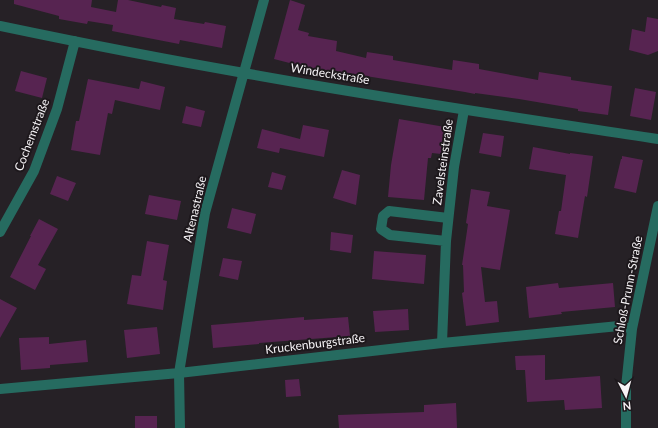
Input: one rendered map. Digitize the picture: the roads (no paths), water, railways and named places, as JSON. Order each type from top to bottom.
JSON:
[{"type":"street","name":"Altenastraße","points":[[180,428],[179,373],[205,213],[264,0]]},
{"type":"street","name":"Windeckstraße","points":[[0,26],[75,42],[244,73],[464,110],[658,139]]},
{"type":"street","name":"Cochemstraße","points":[[0,232],[34,171],[57,109],[75,42]]},
{"type":"street","name":"Zavelsteinstraße","points":[[442,342],[448,218],[454,167],[464,110]]},
{"type":"street","name":"Schloß-Prunn-Straße","points":[[626,428],[626,387],[632,329],[658,206]]},
{"type":"street","name":"Zavelsteinstraße","points":[[446,241],[390,235],[381,229],[383,216],[389,211],[448,218]]},
{"type":"street","name":"Kruckenburgstraße","points":[[0,389],[179,373],[442,342],[619,326],[632,329]]}]
